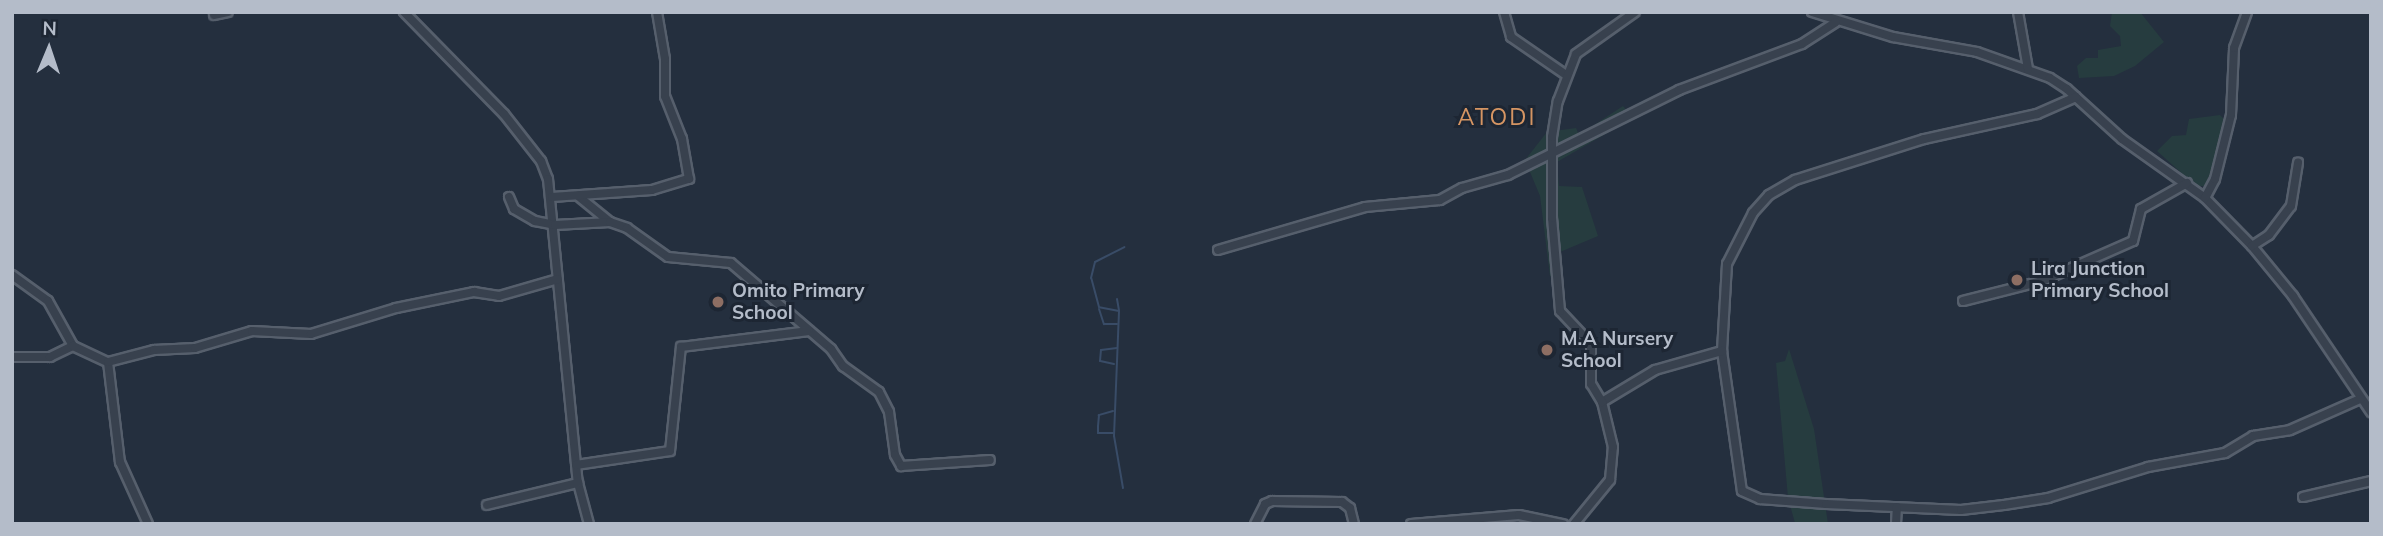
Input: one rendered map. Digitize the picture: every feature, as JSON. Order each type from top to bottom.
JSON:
[{"type":"street","points":[[214,15],[228,12]]},
{"type":"street","points":[[552,197],[652,190],[689,179],[687,157],[665,96],[665,59],[657,12]]},
{"type":"street","points":[[1504,12],[1511,37],[1566,75]]},
{"type":"street","points":[[1574,524],[1611,474],[1611,436],[1602,401],[1591,380],[1591,344],[1560,311],[1550,155],[1566,75],[1579,51],[1635,12]]},
{"type":"street","points":[[1812,12],[1836,22],[1958,47],[2028,69],[2076,97],[2122,138],[2205,198],[2252,246],[2293,296],[2371,412]]},
{"type":"street","points":[[2018,12],[2028,69]]},
{"type":"street","points":[[2205,198],[2215,179],[2231,115],[2234,48],[2247,12]]},
{"type":"street","points":[[408,13],[541,161],[552,197],[576,466],[589,524]]},
{"type":"street","points":[[1218,250],[1365,207],[1440,200],[1550,155],[1679,90],[1802,44],[1836,22]]},
{"type":"street","points":[[2076,97],[2037,114],[1868,157],[1830,173],[1795,180],[1769,195],[1746,222],[1727,264],[1722,351],[1738,480],[1746,494],[1775,501],[1972,510],[2048,498],[2148,467],[2225,453],[2253,436],[2290,430],[2360,398]]},
{"type":"street","points":[[2252,246],[2269,235],[2291,205],[2298,163]]},
{"type":"street","points":[[1963,301],[2042,281],[2133,241],[2141,209],[2187,183]]},
{"type":"street","points":[[578,196],[610,222],[627,228],[668,257],[731,263],[809,331],[843,366],[879,391],[889,412],[895,455],[901,466],[990,460]]},
{"type":"street","points":[[509,197],[514,209],[526,217],[555,225],[610,222]]},
{"type":"street","points":[[12,275],[48,301],[73,346],[108,362],[154,350],[195,348],[252,331],[311,334],[396,309],[474,292],[499,296],[558,279]]},
{"type":"street","points":[[576,466],[670,451],[681,347],[809,331]]},
{"type":"street","points":[[12,357],[50,357],[73,346]]},
{"type":"street","points":[[1602,401],[1654,370],[1722,351]]},
{"type":"street","points":[[108,362],[120,462],[148,524]]},
{"type":"street","points":[[2303,497],[2371,481]]},
{"type":"street","points":[[488,505],[578,483]]},
{"type":"street","points":[[1255,524],[1265,504],[1272,501],[1342,502],[1350,508],[1354,524]]},
{"type":"street","points":[[1896,524],[1897,507]]},
{"type":"street","points":[[1411,524],[1519,515],[1563,524]]},
{"type":"green space","points":[[2112,12],[2140,12],[2164,42],[2135,66],[2114,76],[2079,78],[2077,66],[2086,58],[2098,58],[2098,50],[2121,46],[2120,36],[2110,26]]},
{"type":"green space","points":[[1623,106],[1633,118],[1557,162],[1559,186],[1582,187],[1598,236],[1553,255],[1554,276],[1550,276],[1540,196],[1525,160],[1547,132],[1576,128],[1579,135]]},
{"type":"green space","points":[[2220,115],[2225,120],[2211,174],[2204,186],[2196,186],[2157,151],[2172,136],[2186,135],[2189,119]]},
{"type":"green space","points":[[1789,349],[1814,429],[1828,524],[1795,523],[1788,498],[1776,363],[1785,361]]},
{"type":"waterway","points":[[1123,488],[1114,436],[1119,311],[1099,307],[1091,278],[1095,262],[1124,247]]},
{"type":"waterway","points":[[1117,299],[1119,310]]},
{"type":"waterway","points":[[1099,309],[1104,324],[1117,324]]},
{"type":"waterway","points":[[1114,364],[1100,361],[1101,350],[1117,348]]},
{"type":"waterway","points":[[1113,411],[1099,415],[1098,433],[1113,433]]},
{"type":"place","name":"Lira Junction Primary School","points":[[2017,280]]},
{"type":"place","name":"Omito Primary School","points":[[718,302]]},
{"type":"place","name":"M.A Nursery School","points":[[1547,350]]},
{"type":"district","name":"ATODI","points":[[1497,117]]}]
